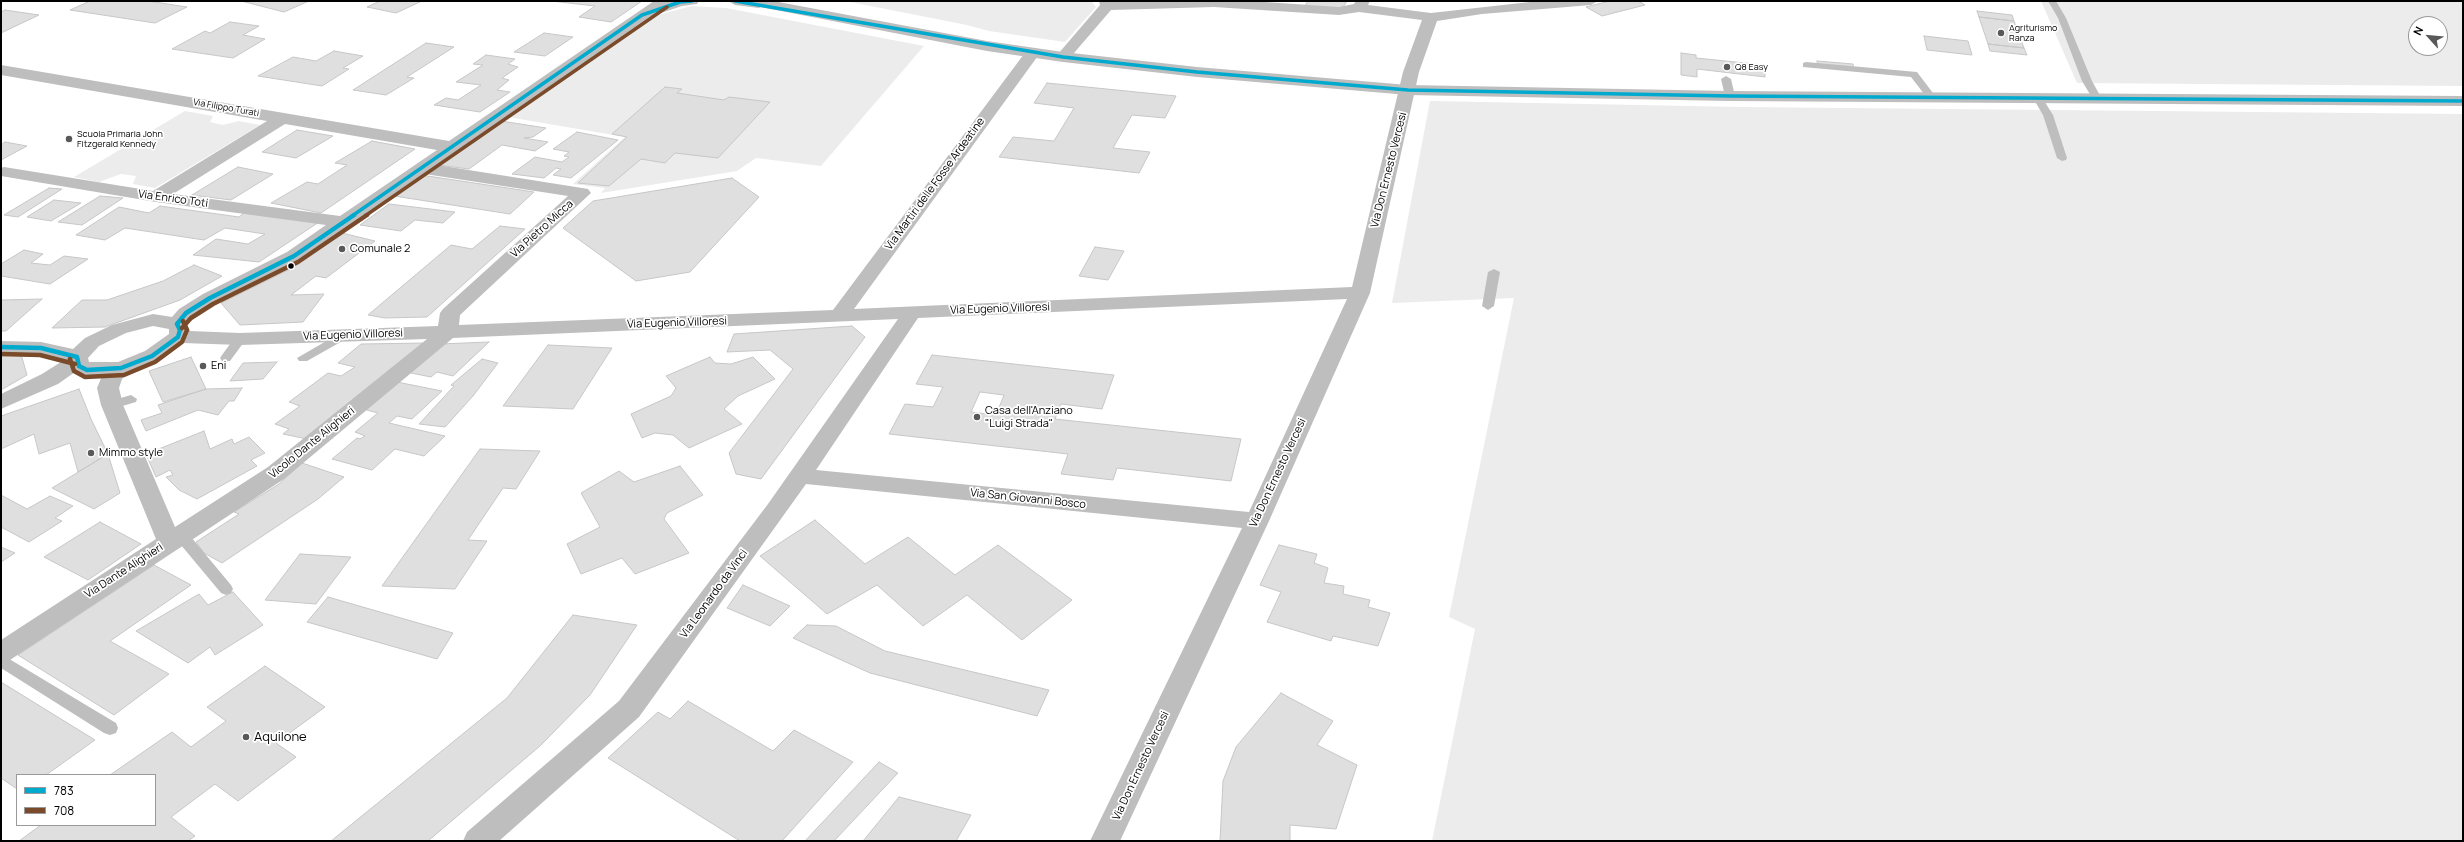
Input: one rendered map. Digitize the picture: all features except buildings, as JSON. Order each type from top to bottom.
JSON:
[{"type":"street","points":[[1,347],[42,348],[77,359],[79,366],[87,370],[121,368],[152,356],[178,331],[186,313],[204,302],[294,256],[663,1]]},
{"type":"street","points":[[642,15],[680,2],[692,1]]},
{"type":"street","points":[[735,1],[754,2],[812,14],[1032,53],[1197,72],[1408,90],[1730,96],[2463,101]]},
{"type":"street","points":[[774,1],[812,14]]},
{"type":"street","points":[[826,1],[912,19],[987,46]]},
{"type":"street","points":[[1063,57],[1106,3],[1214,3],[1339,11],[1361,5],[1431,17],[1482,10],[1591,1]]},
{"type":"street","name":"Via Don Ernesto Vercesi","points":[[1105,841],[1257,521],[1360,293],[1411,72],[1431,17]]},
{"type":"street","name":"Via Martiri delle Fosse Ardeatine","points":[[839,316],[1032,53]]},
{"type":"street","name":"Via Filippo Turati","points":[[1,70],[451,147]]},
{"type":"street","points":[[156,197],[283,118]]},
{"type":"street","name":"Via Pietro Micca","points":[[422,168],[582,193],[450,313],[448,332]]},
{"type":"street","name":"Via Enrico Toti","points":[[4,172],[156,197],[342,222]]},
{"type":"street","name":"Via Eugenio Villoresi","points":[[1,402],[50,379],[77,359],[92,342],[120,329],[154,320],[178,331],[240,339],[839,316],[1360,293]]},
{"type":"street","name":"Via Leonardo da Vinci","points":[[478,841],[630,709],[800,476],[912,312]]},
{"type":"street","name":"Vicolo Dante Alighieri","points":[[175,538],[276,473],[448,332]]},
{"type":"street","name":"Via Eugenio Villoresi","points":[[152,356],[240,339]]},
{"type":"street","name":"Via Dante Alighieri","points":[[1,653],[175,538],[122,402],[108,388],[112,376],[121,368]]},
{"type":"street","name":"Via San Giovanni Bosco","points":[[800,476],[1257,521]]},
{"type":"lane","points":[[2052,1],[2062,18],[2087,81],[2097,99]]},
{"type":"lane","points":[[1806,64],[1914,74],[1931,97]]},
{"type":"lane","points":[[1726,79],[1730,96]]},
{"type":"lane","points":[[2038,98],[2048,115],[2062,158]]},
{"type":"lane","points":[[1488,306],[1494,272]]},
{"type":"lane","points":[[303,358],[342,336]]},
{"type":"lane","points":[[226,358],[240,339]]},
{"type":"lane","points":[[175,538],[226,589]]},
{"type":"lane","points":[[1,660],[110,728]]},
{"type":"shaded area","points":[[845,1],[1091,1],[1096,7],[1065,42],[989,31],[967,25]]},
{"type":"shaded area","points":[[2041,1],[2463,1],[2463,86],[2077,83]]},
{"type":"shaded area","points":[[692,6],[726,8],[924,46],[821,166],[756,158],[737,171],[601,193],[605,188],[573,184],[625,137],[508,117],[646,18]]},
{"type":"shaded area","points":[[1430,101],[1742,107],[2463,114],[2463,841],[1432,841],[1475,629],[1449,617],[1514,298],[1392,303]]},
{"type":"shaded area","points":[[185,111],[213,116],[210,122],[223,125],[239,121],[260,125],[155,188],[133,184],[136,176],[121,174],[99,182],[74,177]]},
{"type":"transit line","name":"783","points":[[1,347],[41,348],[77,357],[79,366],[87,370],[121,368],[152,356],[178,337],[180,330],[177,324],[186,313],[210,298],[294,256],[642,15],[680,2],[692,1]]},
{"type":"transit line","name":"783","points":[[735,1],[1063,57],[1197,72],[1408,90],[1730,96],[2463,101]]},
{"type":"transit line","name":"708","points":[[182,328],[191,318],[213,304],[298,262],[667,7]]},
{"type":"transit line","name":"708","points":[[70,359],[74,371],[85,377],[124,375],[155,362],[182,342],[187,330],[183,321]]},
{"type":"transit line","name":"708","points":[[1,354],[40,355],[75,364]]},
{"type":"place","name":"Agriturismo Ranza","points":[[2001,33]]},
{"type":"place","name":"Q8 Easy","points":[[1727,67]]},
{"type":"place","name":"Scuola Primaria John Fitzgerald Kennedy","points":[[69,139]]},
{"type":"place","name":"Comunale 2","points":[[342,249]]},
{"type":"place","name":"Eni","points":[[203,366]]},
{"type":"place","name":"Casa dell'Anziano \"Luigi Strada\"","points":[[977,417]]},
{"type":"place","name":"Mimmo style","points":[[91,453]]},
{"type":"place","name":"Aquilone","points":[[246,737]]}]
